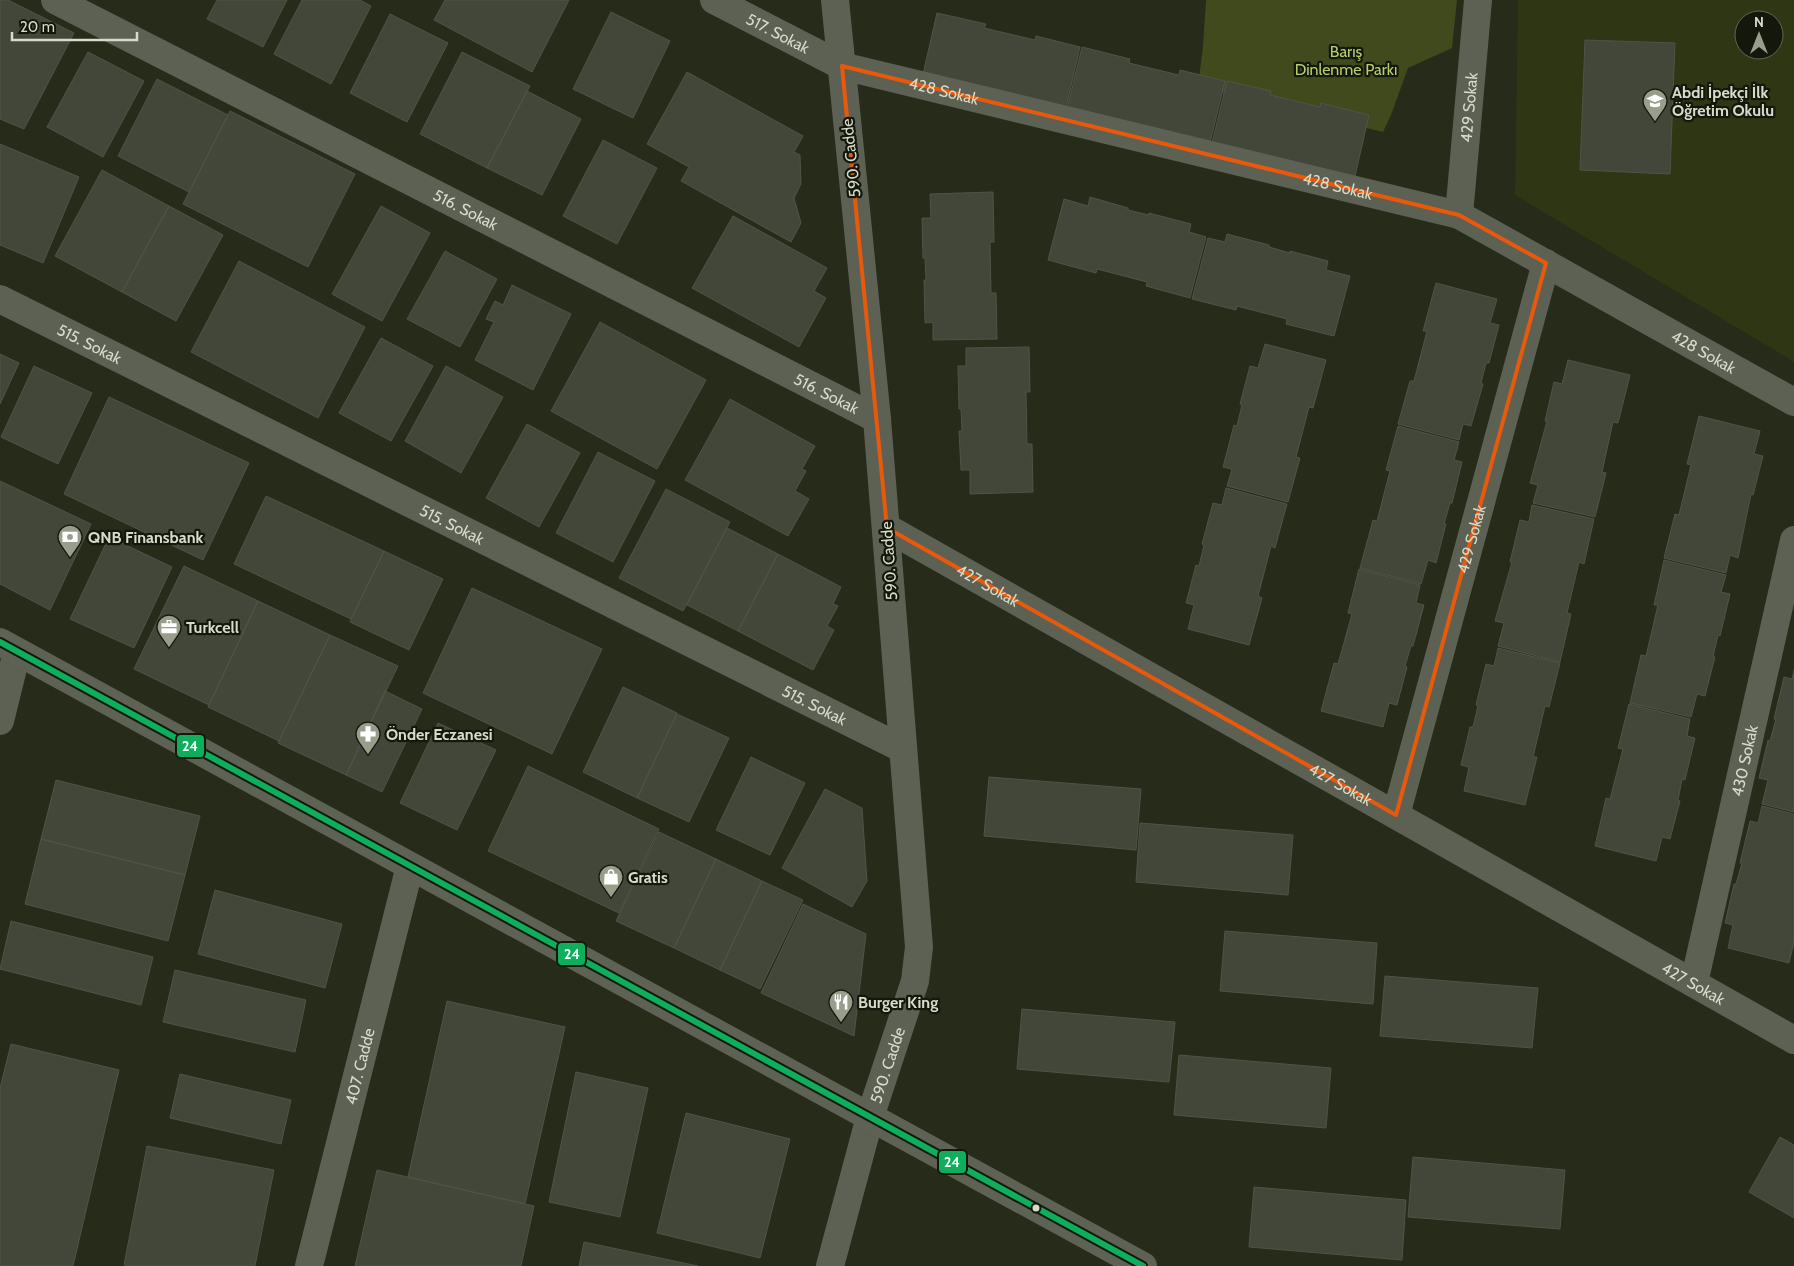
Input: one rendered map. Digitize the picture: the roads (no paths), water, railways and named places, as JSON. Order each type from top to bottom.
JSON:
[{"type":"main road","points":[[9,647],[1143,1266]]},
{"type":"street","name":"516. Sokak","points":[[55,0],[877,419]]},
{"type":"street","name":"517. Sokak","points":[[714,0],[842,66]]},
{"type":"street","name":"590. Cadde","points":[[830,1266],[870,1117],[914,981],[919,947],[887,528],[835,0]]},
{"type":"street","name":"429 Sokak","points":[[1459,215],[1478,0]]},
{"type":"street","name":"428 Sokak","points":[[842,66],[1459,215],[1794,402]]},
{"type":"street","name":"429 Sokak","points":[[1396,815],[1546,263]]},
{"type":"street","name":"515. Sokak","points":[[0,299],[903,749]]},
{"type":"street","name":"427 Sokak","points":[[887,528],[1794,1040]]},
{"type":"street","name":"430 Sokak","points":[[1694,983],[1794,540]]},
{"type":"street","points":[[0,721],[9,647]]},
{"type":"street","name":"407. Cadde","points":[[308,1266],[410,866]]},
{"type":"place","name":"Abdi İpekçi İlk Öğretim Okulu","points":[[1655,122]]},
{"type":"place","name":"QNB Finansbank","points":[[70,558]]},
{"type":"place","name":"Turkcell","points":[[169,648]]},
{"type":"place","name":"Önder Eczanesi","points":[[368,755]]},
{"type":"place","name":"Gratis","points":[[611,898]]},
{"type":"place","name":"Burger King","points":[[841,1023]]},
{"type":"park label","name":"Barış Dinlenme Parkı","points":[[1346,60]]}]
